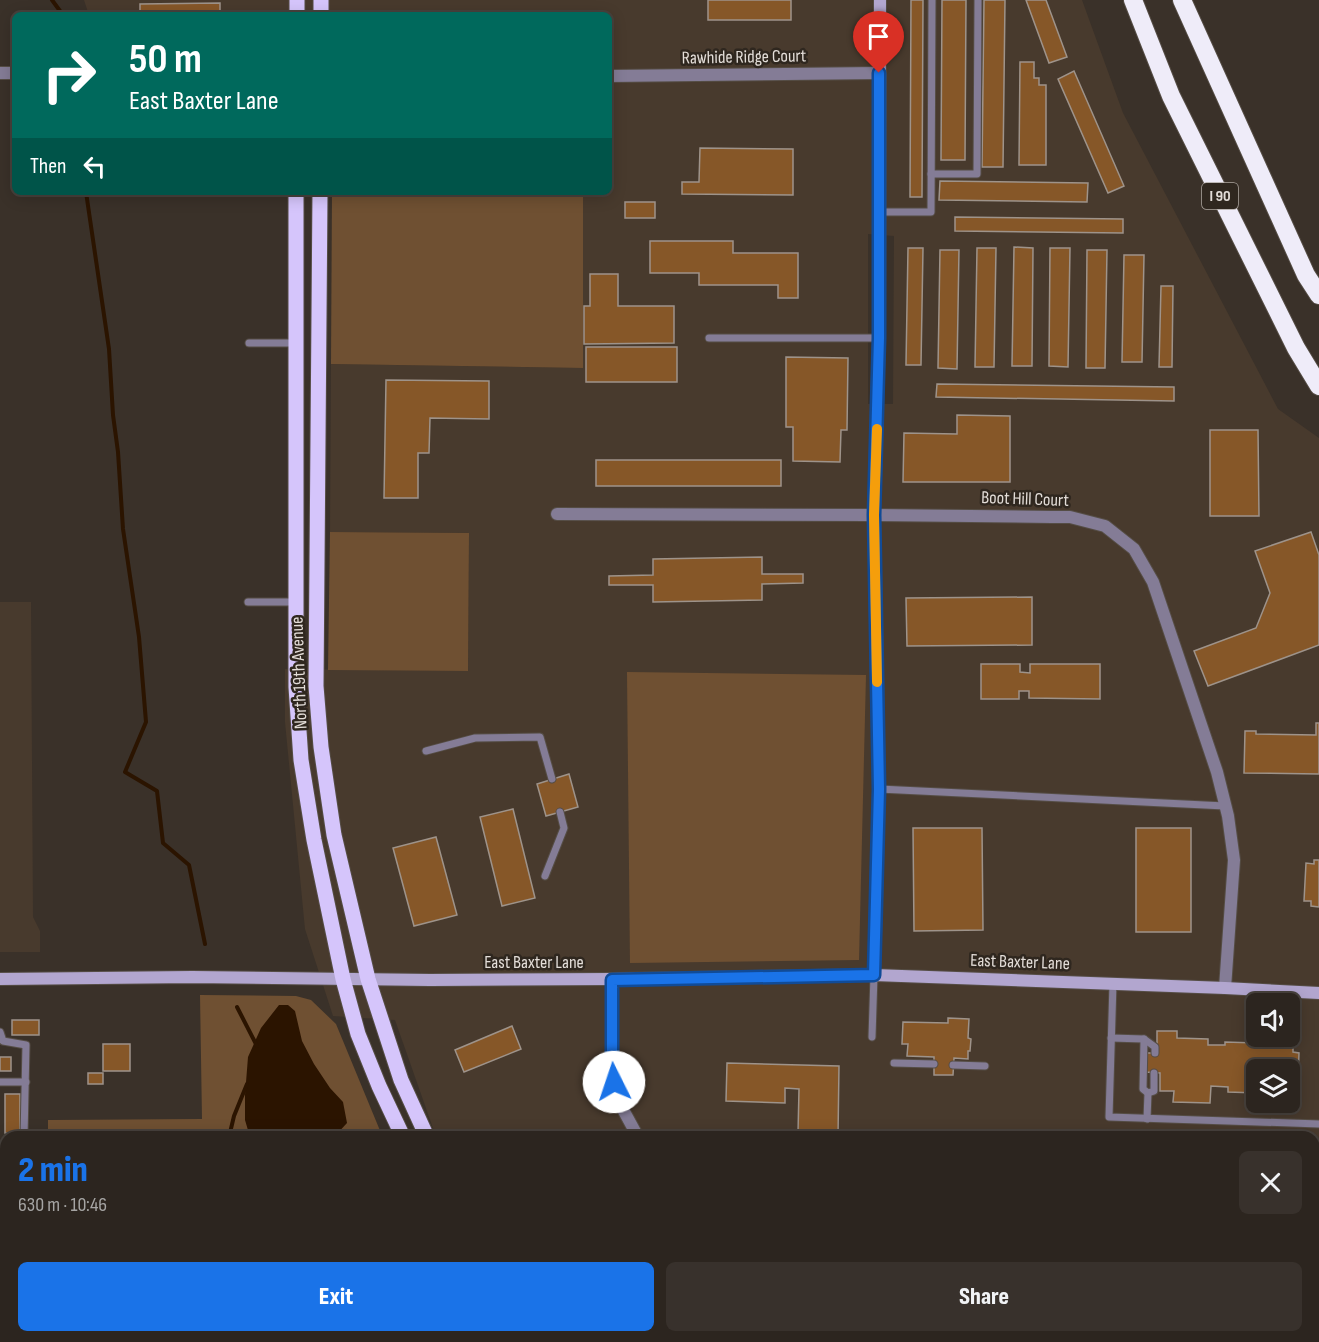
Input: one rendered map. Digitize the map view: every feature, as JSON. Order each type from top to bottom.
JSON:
[{"type":"highway","name":"I 90","points":[[1133,0],[1171,96],[1296,348],[1319,386]]},
{"type":"highway","name":"I 90","points":[[1182,0],[1306,275],[1319,295]]},
{"type":"main road","points":[[874,975],[879,789],[874,515],[879,338],[880,0]]},
{"type":"main road","name":"North 19th Avenue","points":[[296,195],[296,687],[301,760],[314,840],[343,979],[358,1034],[400,1131]]},
{"type":"main road","name":"North 19th Avenue","points":[[320,195],[316,686],[321,747],[334,835],[368,979],[401,1080],[424,1131]]},
{"type":"main road","name":"East Baxter Lane","points":[[0,979],[192,977],[612,980],[874,975],[1225,987],[1319,993]]},
{"type":"street","name":"Rawhide Ridge Court","points":[[612,76],[879,73]]},
{"type":"street","name":"Boot Hill Court","points":[[556,514],[1070,518],[1105,526],[1134,549],[1154,582],[1217,772],[1226,806],[1234,860],[1225,987]]},
{"type":"street","points":[[612,980],[614,1082],[620,1104],[635,1131]]},
{"type":"lane","points":[[879,212],[931,212],[932,0]]},
{"type":"lane","points":[[932,174],[977,174],[978,0]]},
{"type":"lane","points":[[709,338],[879,338]]},
{"type":"lane","points":[[249,343],[296,343]]},
{"type":"lane","points":[[248,602],[296,602]]},
{"type":"lane","points":[[426,751],[475,738],[540,737],[552,779]]},
{"type":"lane","points":[[879,789],[1226,806]]},
{"type":"lane","points":[[545,876],[564,828],[560,812]]},
{"type":"lane","points":[[872,1037],[874,975]]},
{"type":"lane","points":[[1113,984],[1109,1117],[1319,1124]]},
{"type":"lane","points":[[0,1032],[3,1041],[26,1045],[24,1131]]},
{"type":"lane","points":[[1111,1038],[1144,1039],[1155,1047],[1155,1053]]},
{"type":"lane","points":[[1144,1039],[1143,1089],[1148,1093]]},
{"type":"lane","points":[[894,1063],[934,1064]]},
{"type":"lane","points":[[953,1065],[985,1066]]},
{"type":"lane","points":[[1148,1093],[1154,1091],[1154,1072]]},
{"type":"lane","points":[[0,1082],[26,1082]]},
{"type":"lane","points":[[1147,1119],[1148,1093]]},
{"type":"shaded area","points":[[84,0],[1082,0],[1123,113],[1278,409],[1319,438],[1319,1131],[434,1131],[395,1020],[333,1016],[305,929],[285,722],[285,669],[468,671],[469,533],[330,532],[331,364],[583,368],[583,195],[612,195],[612,12],[88,12]],"holes":[[[868,234],[894,236],[893,404],[868,404]]]},
{"type":"shaded area","points":[[332,195],[583,195],[583,368],[331,364]]},
{"type":"shaded area","points":[[330,532],[469,533],[468,671],[328,670]]},
{"type":"shaded area","points":[[0,602],[31,602],[33,917],[40,931],[40,952],[0,952]]},
{"type":"shaded area","points":[[627,672],[866,675],[859,960],[630,963]]},
{"type":"shaded area","points":[[200,995],[296,996],[311,1000],[336,1024],[380,1131],[48,1131],[48,1120],[202,1119]]},
{"type":"shaded area","points":[[279,1005],[288,1005],[295,1011],[302,1041],[314,1064],[330,1088],[343,1102],[347,1123],[340,1131],[248,1131],[245,1120],[248,1057],[261,1028]]},
{"type":"building","points":[[708,0],[791,0],[791,20],[708,20]]},
{"type":"building","points":[[911,0],[923,0],[922,197],[910,197]]},
{"type":"building","points":[[942,0],[966,0],[965,160],[941,160]]},
{"type":"building","points":[[984,0],[1005,0],[1003,167],[982,167]]},
{"type":"building","points":[[1026,0],[1046,0],[1067,57],[1049,63]]},
{"type":"building","points":[[220,3],[220,12],[140,12],[140,4]]},
{"type":"building","points":[[1020,62],[1034,62],[1034,78],[1039,78],[1039,85],[1046,85],[1046,165],[1019,165]]},
{"type":"building","points":[[1074,71],[1124,186],[1108,193],[1058,79]]},
{"type":"building","points":[[700,148],[793,149],[793,195],[682,194],[682,182],[699,182]]},
{"type":"building","points":[[940,181],[1088,183],[1087,202],[939,200]]},
{"type":"building","points":[[625,202],[655,202],[655,218],[625,218]]},
{"type":"building","points":[[955,217],[1123,219],[1123,233],[955,231]]},
{"type":"building","points":[[650,241],[733,241],[733,253],[798,253],[798,298],[778,298],[778,285],[699,285],[699,273],[650,273]]},
{"type":"building","points":[[1014,247],[1033,248],[1032,366],[1012,366]]},
{"type":"building","points":[[908,248],[923,248],[921,365],[906,365]]},
{"type":"building","points":[[977,248],[996,248],[994,367],[975,367]]},
{"type":"building","points":[[1050,248],[1070,248],[1068,367],[1049,366]]},
{"type":"building","points":[[940,250],[959,250],[957,369],[938,368]]},
{"type":"building","points":[[1087,250],[1107,250],[1105,368],[1086,368]]},
{"type":"building","points":[[1124,255],[1144,255],[1142,362],[1122,362]]},
{"type":"building","points":[[590,274],[618,274],[618,306],[674,306],[674,343],[584,344],[584,306],[590,306]]},
{"type":"building","points":[[1161,286],[1173,286],[1172,367],[1159,367]]},
{"type":"building","points":[[586,347],[677,347],[677,382],[586,382]]},
{"type":"building","points":[[786,357],[848,358],[847,430],[841,430],[840,462],[793,461],[793,427],[786,427]]},
{"type":"building","points":[[386,380],[489,381],[489,419],[430,418],[429,453],[418,453],[418,498],[384,498]]},
{"type":"building","points":[[937,384],[1174,387],[1174,401],[936,397]]},
{"type":"building","points":[[957,415],[1010,416],[1010,482],[903,482],[904,433],[957,434]]},
{"type":"building","points":[[1210,430],[1258,430],[1259,516],[1210,516]]},
{"type":"building","points":[[596,460],[781,460],[781,486],[596,486]]},
{"type":"building","points":[[1311,532],[1319,555],[1319,645],[1208,686],[1194,651],[1256,628],[1270,593],[1255,551]]},
{"type":"building","points":[[762,557],[762,574],[803,574],[803,583],[762,584],[762,600],[653,602],[653,585],[609,585],[609,576],[653,575],[653,559]]},
{"type":"building","points":[[1032,597],[1032,645],[907,646],[906,598]]},
{"type":"building","points":[[981,664],[1020,664],[1020,672],[1030,673],[1030,664],[1100,664],[1100,699],[1029,698],[1029,691],[1019,691],[1019,699],[981,699]]},
{"type":"building","points":[[1316,723],[1319,723],[1319,774],[1244,773],[1245,731],[1256,731],[1256,734],[1316,735]]},
{"type":"building","points":[[569,774],[578,807],[546,816],[537,784]]},
{"type":"building","points":[[513,809],[535,898],[502,906],[480,817]]},
{"type":"building","points":[[913,828],[982,828],[983,930],[914,931]]},
{"type":"building","points":[[1136,828],[1191,828],[1191,932],[1136,932]]},
{"type":"building","points":[[436,837],[457,915],[414,926],[393,848]]},
{"type":"building","points":[[1314,860],[1319,860],[1319,907],[1311,906],[1311,901],[1304,901],[1306,863],[1314,864]]},
{"type":"building","points":[[948,1018],[969,1019],[970,1051],[968,1051],[968,1059],[954,1058],[953,1075],[934,1075],[934,1057],[907,1056],[908,1044],[902,1044],[903,1022],[948,1023]]},
{"type":"building","points":[[12,1020],[39,1020],[39,1035],[12,1035]]},
{"type":"building","points":[[512,1026],[521,1049],[464,1072],[455,1050]]},
{"type":"building","points":[[1157,1031],[1177,1031],[1177,1038],[1208,1039],[1208,1045],[1225,1045],[1225,1042],[1246,1043],[1246,1047],[1293,1047],[1293,1052],[1299,1053],[1299,1059],[1246,1059],[1246,1093],[1228,1092],[1228,1087],[1211,1086],[1210,1103],[1173,1102],[1174,1091],[1160,1091],[1160,1073],[1145,1072],[1146,1053],[1157,1053]]},
{"type":"building","points":[[103,1044],[130,1044],[130,1071],[103,1071]]},
{"type":"building","points":[[0,1057],[11,1057],[11,1071],[0,1071]]},
{"type":"building","points":[[727,1063],[839,1066],[838,1131],[798,1131],[799,1089],[785,1088],[785,1103],[726,1101]]},
{"type":"building","points":[[88,1073],[103,1073],[103,1084],[88,1084]]},
{"type":"building","points":[[5,1094],[20,1094],[20,1131],[5,1131]]},
{"type":"waterway","points":[[52,0],[61,12]]},
{"type":"waterway","points":[[86,195],[109,349],[123,529],[139,637],[146,722],[125,772],[157,791],[163,843],[189,865],[205,944]]},
{"type":"waterway","points":[[237,1007],[257,1046]]},
{"type":"waterway","points":[[230,1131],[247,1084]]},
{"type":"slow traffic","points":[[877,429],[874,515],[877,682]]},
{"type":"route","points":[[614,1082],[612,980],[874,975],[879,789],[874,515],[879,338],[879,73]]}]
